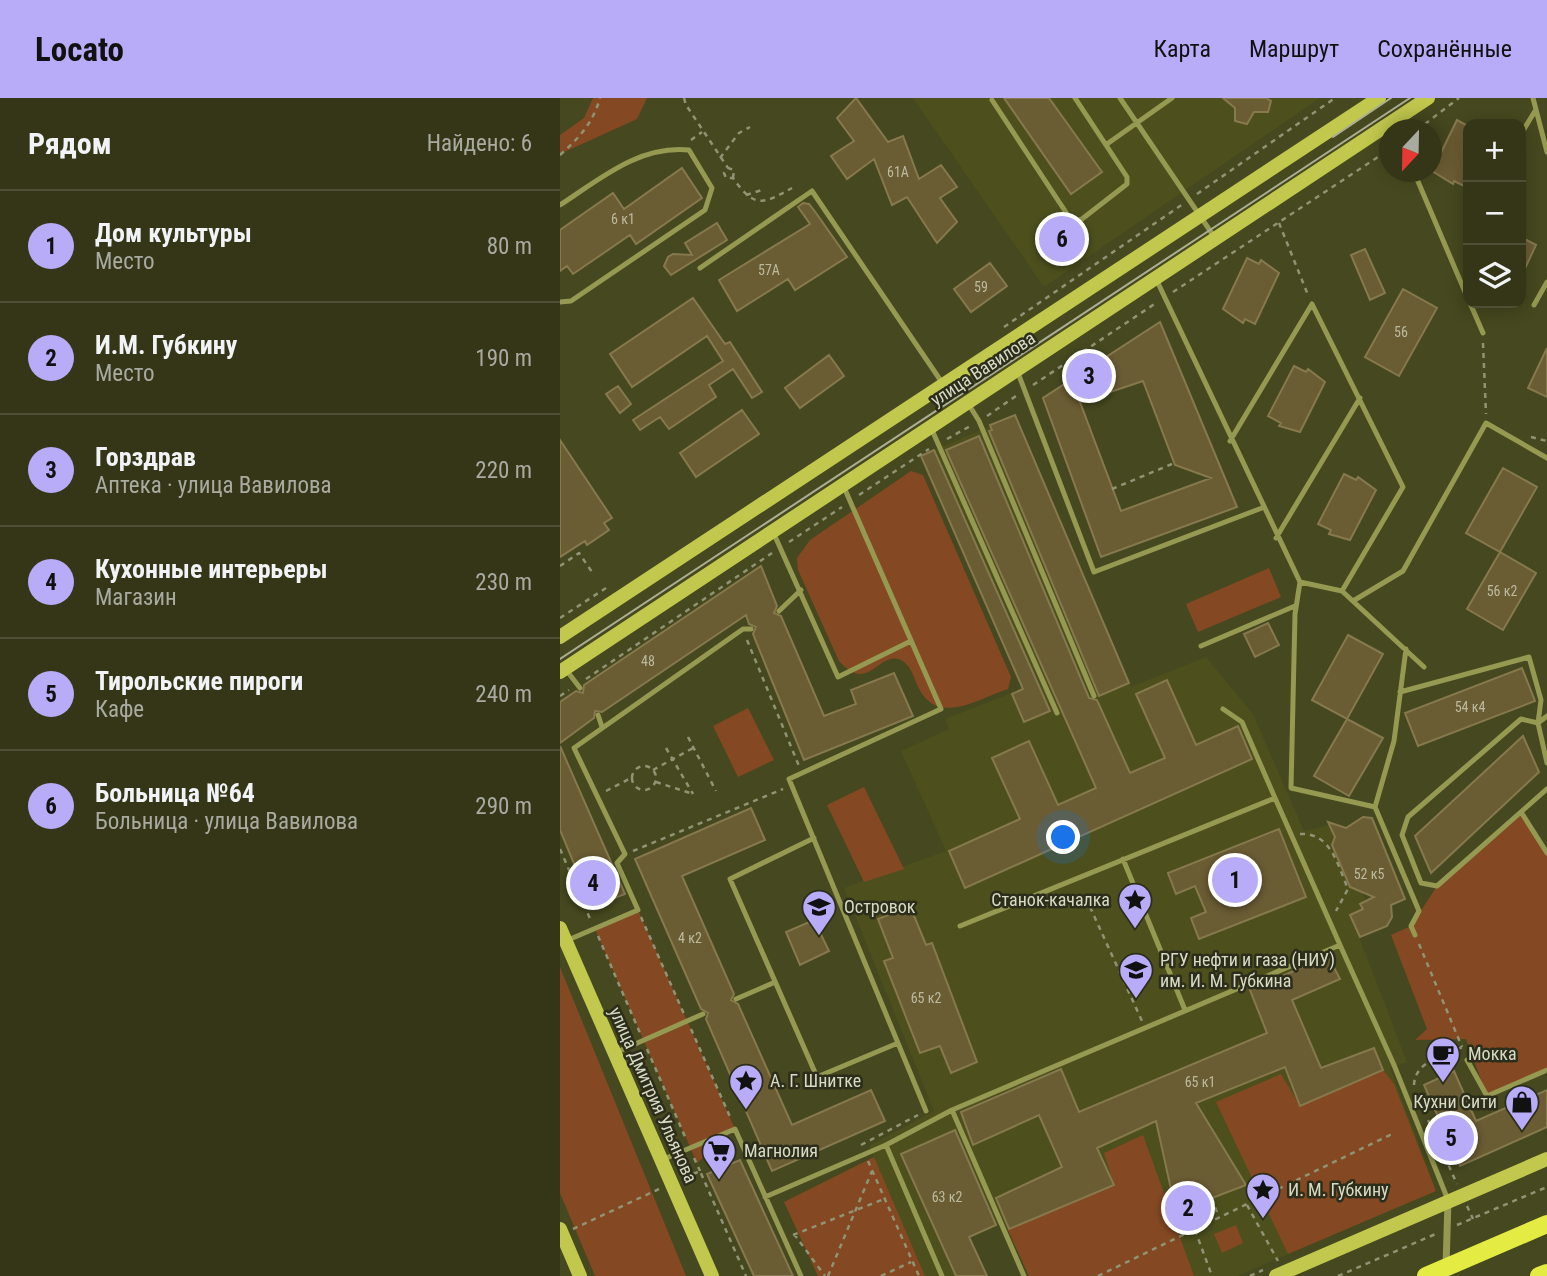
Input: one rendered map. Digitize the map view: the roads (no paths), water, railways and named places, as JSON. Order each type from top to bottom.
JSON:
[{"type":"main road","name":"улица Вавилова","points":[[560,637],[1379,98]]},
{"type":"main road","name":"улица Вавилова","points":[[1402,119],[1428,98]]},
{"type":"main road","name":"улица Вавилова","points":[[563,670],[1215,238],[1379,134]]},
{"type":"main road","name":"улица Дмитрия Ульянова","points":[[563,935],[712,1276]]},
{"type":"main road","points":[[1278,1270],[1547,1159]]},
{"type":"main road","points":[[1426,1276],[1547,1224]]},
{"type":"main road","points":[[560,1229],[580,1276]]},
{"type":"main road","points":[[1539,1276],[1547,1273]]},
{"type":"street","points":[[1446,1267],[1448,1200]]},
{"type":"lane","points":[[992,100],[1069,217],[1075,220],[1082,219],[1127,184],[1127,177],[1075,98]]},
{"type":"lane","points":[[1120,98],[1215,238]]},
{"type":"lane","points":[[1107,144],[1172,98]]},
{"type":"lane","points":[[1533,98],[1547,152]]},
{"type":"lane","points":[[1526,126],[1535,111]]},
{"type":"lane","points":[[560,205],[634,157],[670,148],[689,149],[712,188],[705,210],[572,301],[560,302]]},
{"type":"lane","points":[[1418,182],[1463,287]]},
{"type":"lane","points":[[700,268],[812,191],[943,384]]},
{"type":"lane","points":[[1156,278],[1230,441],[1300,582],[1295,606],[1291,789],[1375,807]]},
{"type":"lane","points":[[1534,305],[1547,282]]},
{"type":"lane","points":[[1230,441],[1312,304],[1403,487],[1342,591]]},
{"type":"lane","points":[[1472,308],[1483,333]]},
{"type":"lane","points":[[1017,370],[1094,572],[1262,508]]},
{"type":"lane","points":[[1276,538],[1360,398]]},
{"type":"lane","points":[[967,402],[979,421],[1094,696]]},
{"type":"lane","points":[[1353,601],[1403,571],[1486,422],[1547,458]]},
{"type":"lane","points":[[930,427],[1057,713]]},
{"type":"lane","points":[[842,485],[941,709],[789,779],[926,1111]]},
{"type":"lane","points":[[772,532],[801,590],[838,677],[911,641]]},
{"type":"lane","points":[[1300,582],[1342,591],[1424,667]]},
{"type":"lane","points":[[779,611],[801,590]]},
{"type":"lane","points":[[1201,646],[1295,606]]},
{"type":"lane","points":[[563,935],[595,929],[638,911],[617,863],[625,854],[574,748],[743,629],[751,629]]},
{"type":"lane","points":[[1406,649],[1394,741],[1375,807],[1419,911],[1411,926],[1415,935]]},
{"type":"lane","points":[[1400,692],[1529,657],[1541,700],[1538,723],[1547,763]]},
{"type":"lane","points":[[563,670],[580,688]]},
{"type":"lane","points":[[1223,709],[1242,722],[1394,1065],[1448,1200]]},
{"type":"lane","points":[[598,715],[602,727]]},
{"type":"lane","points":[[1538,723],[1547,716]]},
{"type":"lane","points":[[1538,723],[1521,719],[1408,817],[1402,835],[1421,883],[1437,886],[1547,789]]},
{"type":"lane","points":[[960,926],[1275,798]]},
{"type":"lane","points":[[1521,812],[1547,853]]},
{"type":"lane","points":[[814,838],[730,879],[817,1077],[898,1043]]},
{"type":"lane","points":[[1123,859],[1185,1010]]},
{"type":"lane","points":[[765,1197],[886,1145],[952,1110],[1340,945]]},
{"type":"lane","points":[[736,999],[774,983]]},
{"type":"lane","points":[[614,1053],[704,1014]]},
{"type":"lane","points":[[1467,1060],[1487,1096],[1547,1070]]},
{"type":"lane","points":[[952,1110],[1024,1276]]},
{"type":"lane","points":[[661,1161],[735,1129],[801,1276]]},
{"type":"lane","points":[[886,1145],[942,1276]]},
{"type":"tram line","points":[[1333,137],[1391,98]]},
{"type":"tram line","points":[[560,659],[1410,98]]},
{"type":"place","name":"Больница №64","points":[[1062,239]]},
{"type":"place","name":"Горздрав","points":[[1089,376]]},
{"type":"place","name":"Дом культуры","points":[[1235,880]]},
{"type":"place","name":"Кухонные интерьеры","points":[[593,883]]},
{"type":"place","name":"Cтанок-качалка","points":[[1135,930]]},
{"type":"place","name":"Островок","points":[[819,937]]},
{"type":"place","name":"РГУ нефти и газа (НИУ) им. И. М. Губкина","points":[[1136,1000]]},
{"type":"place","name":"Мокка","points":[[1443,1084]]},
{"type":"place","name":"А. Г. Шнитке","points":[[746,1111]]},
{"type":"place","name":"Кухни Сити","points":[[1522,1132]]},
{"type":"place","name":"Тирольские пироги","points":[[1451,1138]]},
{"type":"place","name":"Магнолия","points":[[719,1181]]},
{"type":"place","name":"И.М. Губкину","points":[[1188,1208]]},
{"type":"place","name":"И. М. Губкину","points":[[1263,1220]]}]
